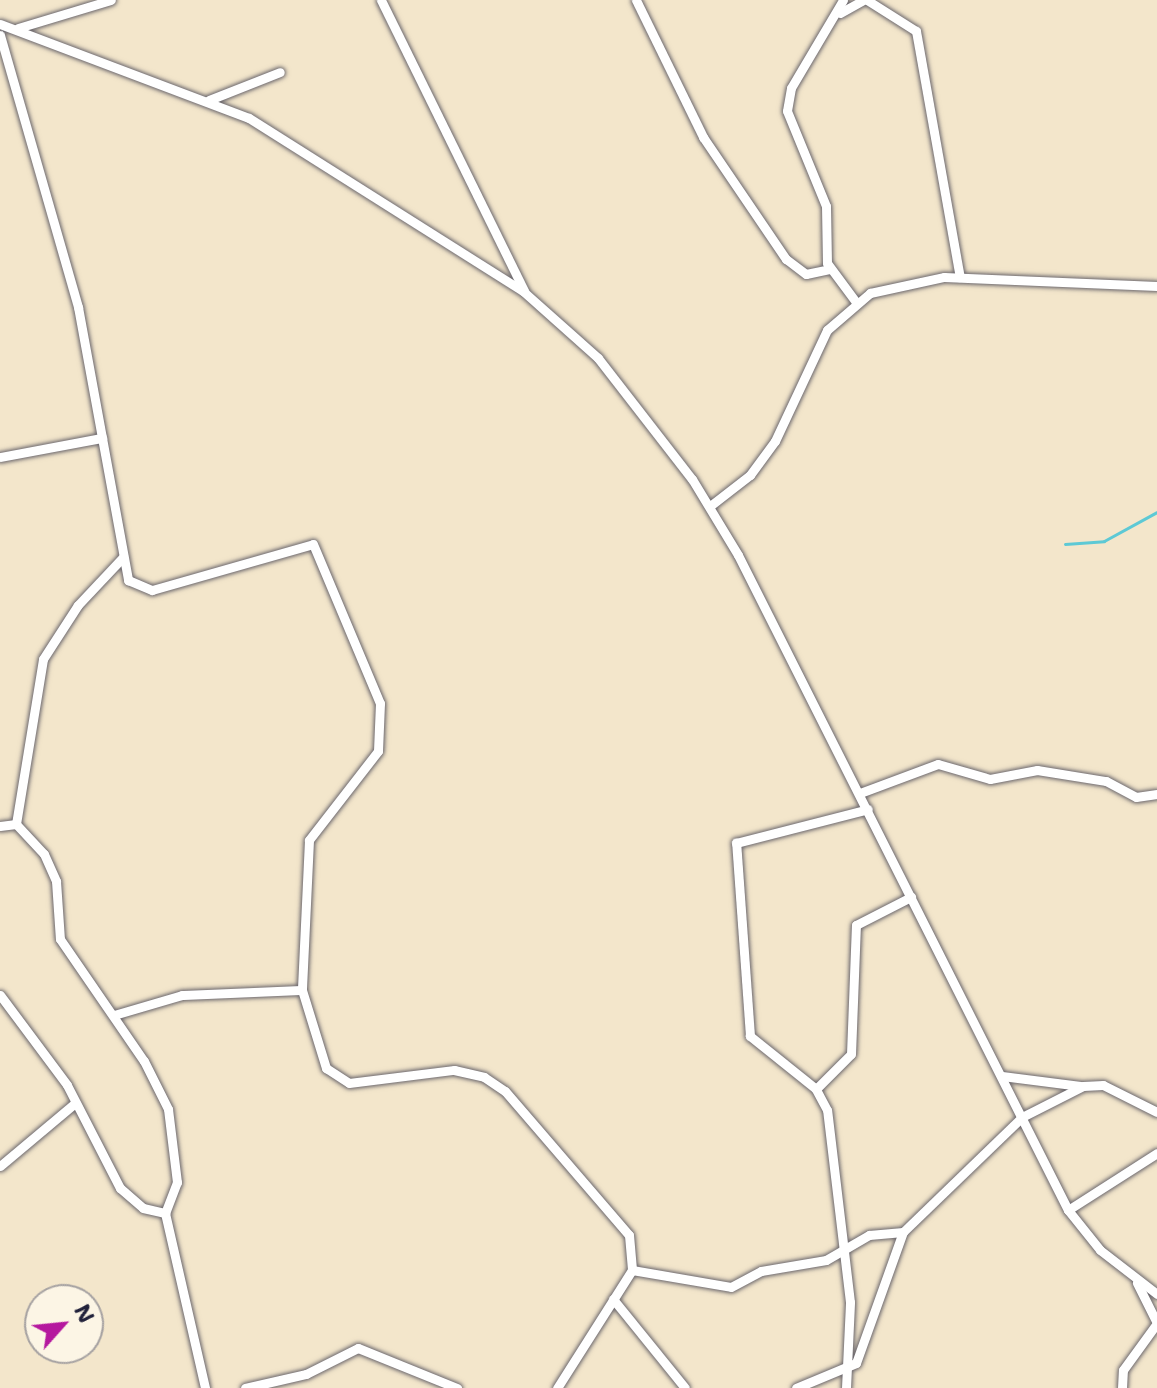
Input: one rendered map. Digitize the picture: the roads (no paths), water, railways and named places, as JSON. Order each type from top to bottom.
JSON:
[{"type":"street","points":[[18,28],[111,0]]},
{"type":"street","points":[[381,0],[524,292]]},
{"type":"street","points":[[636,0],[703,137],[786,259],[806,274],[830,269]]},
{"type":"street","points":[[843,0],[840,13],[791,88],[787,111],[826,206],[830,269],[856,302]]},
{"type":"street","points":[[840,13],[865,0],[916,31],[960,277]]},
{"type":"street","points":[[0,24],[209,100],[280,136],[524,292],[598,358],[710,506],[860,793],[1068,1210],[1135,1280],[1157,1294]]},
{"type":"street","points":[[0,35],[57,223],[102,438],[123,557],[134,586],[152,590],[291,545],[317,548],[383,727],[370,766],[309,840],[302,990],[313,1041],[335,1077],[349,1083],[454,1070],[505,1091],[623,1226],[634,1248],[632,1270],[557,1388]]},
{"type":"street","points":[[209,100],[280,72]]},
{"type":"street","points":[[710,506],[763,457],[818,345],[856,302],[912,279],[960,277],[1157,286]]},
{"type":"street","points":[[0,457],[102,438]]},
{"type":"street","points":[[123,557],[78,605],[43,659],[16,824],[52,867],[60,939],[114,1015],[171,1123],[177,1182],[165,1213],[205,1388]]},
{"type":"street","points":[[860,793],[938,764],[990,779],[1037,770],[1106,781],[1136,797],[1157,794]]},
{"type":"street","points":[[846,1388],[842,1373],[850,1313],[827,1110],[816,1089],[750,1036],[736,843],[868,809]]},
{"type":"street","points":[[0,826],[16,824]]},
{"type":"street","points":[[816,1089],[851,1054],[856,925],[911,897]]},
{"type":"street","points":[[114,1015],[182,995],[302,990]]},
{"type":"street","points":[[0,995],[75,1103],[120,1188],[143,1208],[165,1213]]},
{"type":"street","points":[[1002,1076],[1083,1086],[1103,1085],[1157,1112]]},
{"type":"street","points":[[796,1388],[842,1373],[864,1346],[903,1232],[1022,1117],[1083,1086]]},
{"type":"street","points":[[0,1166],[75,1103]]},
{"type":"street","points":[[1068,1210],[1157,1153]]},
{"type":"street","points":[[632,1270],[731,1287],[761,1271],[844,1251],[869,1235],[903,1232]]},
{"type":"street","points":[[1122,1388],[1123,1370],[1157,1323],[1135,1280]]},
{"type":"street","points":[[613,1299],[685,1388]]},
{"type":"street","points":[[245,1388],[306,1374],[358,1348],[457,1388]]},
{"type":"waterway","points":[[1065,544],[1104,541],[1157,512]]}]
